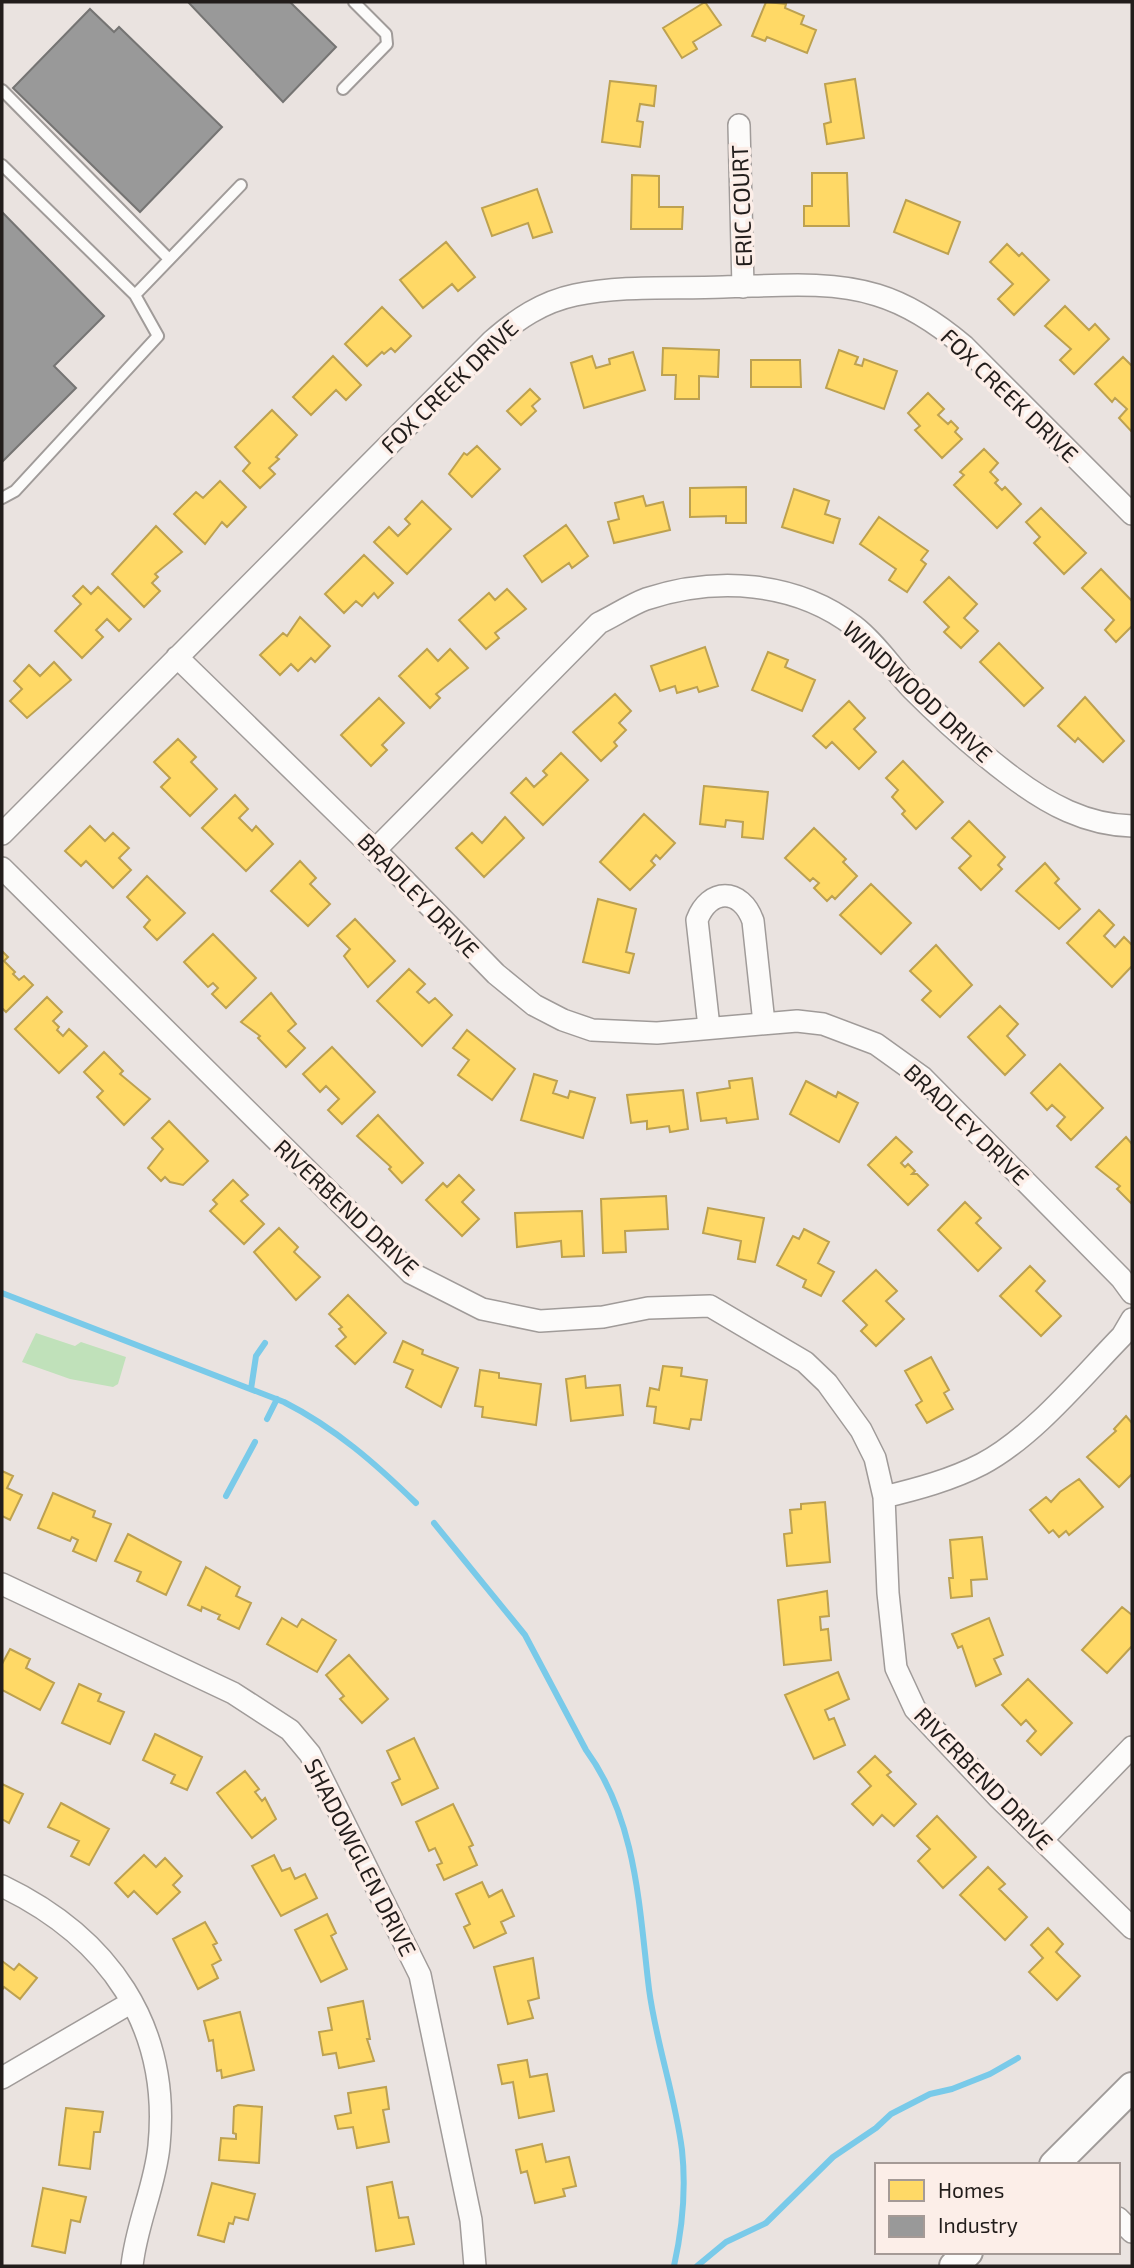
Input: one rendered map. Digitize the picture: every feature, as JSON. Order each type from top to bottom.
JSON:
[{"type":"street","name":"ERIC COURT","points":[[739,125],[743,287]]},
{"type":"street","name":"FOX CREEK DRIVE","points":[[2,834],[177,656],[516,320],[545,304],[622,288],[845,288],[877,295],[928,319],[964,346],[1132,514]]},
{"type":"street","name":"WINDWOOD DRIVE","points":[[375,850],[599,623],[646,600],[697,588],[723,587],[762,586],[810,599],[855,627],[912,688],[980,753],[1046,803],[1107,826],[1132,826]]},
{"type":"street","name":"BRADLEY DRIVE","points":[[177,656],[375,850],[496,974],[534,1005],[563,1020],[592,1030],[622,1033],[797,1021],[823,1024],[876,1044],[902,1060],[1075,1231],[1132,1293]]},
{"type":"street","name":"RIVERBEND DRIVE","points":[[2,868],[411,1273],[482,1309],[540,1321],[603,1317],[648,1308],[710,1306],[805,1362],[827,1383],[861,1430],[875,1458],[884,1497],[888,1593],[896,1668],[915,1709],[1132,1928]]},
{"type":"street","points":[[709,1027],[697,920],[702,907],[710,899],[726,896],[738,899],[748,909],[752,921],[764,1023]]},
{"type":"street","points":[[884,1497],[955,1476],[983,1463],[1012,1444],[1122,1336],[1132,1320]]},
{"type":"street","name":"SHADOWGLEN DRIVE","points":[[2,1584],[233,1693],[290,1730],[310,1754],[420,1975],[471,2220],[475,2266]]},
{"type":"street","points":[[1042,1840],[1132,1747]]},
{"type":"street","points":[[2,1886],[50,1912],[79,1933],[110,1968],[132,2002],[156,2067],[160,2104],[156,2168],[132,2266]]},
{"type":"street","points":[[2,2078],[132,2002]]},
{"type":"street","points":[[1059,2163],[1132,2087]]},
{"type":"lane","points":[[343,89],[387,44],[386,34],[354,2]]},
{"type":"lane","points":[[2,90],[169,259]]},
{"type":"lane","points":[[2,165],[135,295],[158,336],[16,491],[2,498]]},
{"type":"lane","points":[[135,295],[241,185]]},
{"type":"green space","points":[[36,1333],[75,1346],[81,1342],[126,1357],[118,1384],[113,1387],[70,1379],[22,1362]]},
{"type":"building: Homes","points":[[705,2],[721,25],[693,42],[697,49],[682,58],[663,28]]},
{"type":"building: Homes","points":[[766,2],[786,4],[785,8],[804,16],[801,24],[816,30],[807,53],[767,37],[765,41],[752,36]]},
{"type":"building: Homes","points":[[855,79],[864,138],[827,144],[824,124],[831,122],[825,84]]},
{"type":"building: Homes","points":[[610,81],[656,86],[654,106],[640,104],[637,121],[643,122],[640,147],[602,142]]},
{"type":"building: Homes","points":[[812,173],[847,173],[849,226],[804,226],[804,206],[812,206]]},
{"type":"building: Homes","points":[[632,175],[659,176],[659,207],[683,207],[682,229],[631,229]]},
{"type":"building: Homes","points":[[537,189],[552,232],[533,238],[528,223],[492,236],[482,208]]},
{"type":"building: Homes","points":[[906,200],[960,222],[948,254],[894,232]]},
{"type":"building: Homes","points":[[446,242],[475,277],[458,291],[452,284],[423,308],[400,280]]},
{"type":"building: Homes","points":[[1007,244],[1019,256],[1022,253],[1049,280],[1014,315],[998,299],[1013,284],[990,262]]},
{"type":"building: Homes","points":[[1065,306],[1089,330],[1095,324],[1109,339],[1074,374],[1060,360],[1071,349],[1045,326]]},
{"type":"building: Homes","points":[[382,307],[411,336],[395,352],[391,348],[384,354],[382,352],[367,366],[345,344]]},
{"type":"building: Homes","points":[[663,348],[719,350],[718,377],[699,376],[699,399],[675,399],[676,375],[662,375]]},
{"type":"building: Homes","points":[[839,350],[858,357],[855,364],[862,366],[864,359],[897,371],[884,409],[826,388]]},
{"type":"building: Homes","points":[[633,352],[645,390],[584,408],[571,363],[592,356],[596,368],[610,364],[609,359]]},
{"type":"building: Homes","points":[[333,356],[361,385],[346,400],[336,390],[311,415],[293,397]]},
{"type":"building: Homes","points":[[1123,357],[1132,366],[1132,432],[1119,418],[1127,409],[1115,398],[1112,402],[1095,384]]},
{"type":"building: Homes","points":[[751,360],[800,360],[801,387],[751,387]]},
{"type":"building: Homes","points":[[530,389],[540,399],[532,406],[536,411],[521,425],[507,411]]},
{"type":"building: Homes","points":[[928,393],[944,409],[938,415],[958,428],[955,432],[962,439],[942,458],[915,430],[920,426],[908,413]]},
{"type":"building: Homes","points":[[272,410],[297,435],[276,457],[279,459],[269,468],[275,474],[260,488],[243,471],[250,463],[235,447]]},
{"type":"building: Homes","points":[[477,446],[500,469],[472,497],[449,474],[464,453],[467,455]]},
{"type":"building: Homes","points":[[984,449],[998,463],[990,472],[998,480],[995,483],[1002,490],[1005,487],[1021,504],[997,528],[954,485],[964,475],[960,472]]},
{"type":"building: Homes","points":[[220,481],[246,507],[227,527],[222,522],[205,544],[174,514],[196,492],[203,498]]},
{"type":"building: Homes","points":[[746,487],[746,523],[726,523],[726,516],[690,517],[690,488]]},
{"type":"building: Homes","points":[[794,489],[829,501],[825,514],[840,519],[833,543],[782,527]]},
{"type":"building: Homes","points":[[643,496],[646,506],[663,502],[670,530],[614,543],[608,522],[619,519],[615,503]]},
{"type":"building: Homes","points":[[422,501],[451,529],[407,574],[374,542],[389,527],[398,536],[410,524],[405,519]]},
{"type":"building: Homes","points":[[1041,508],[1086,553],[1064,574],[1034,543],[1040,537],[1026,522]]},
{"type":"building: Homes","points":[[879,517],[928,551],[921,560],[926,564],[907,592],[889,580],[896,569],[860,544]]},
{"type":"building: Homes","points":[[566,525],[588,556],[572,568],[569,563],[542,582],[524,556]]},
{"type":"building: Homes","points":[[156,526],[182,552],[155,574],[158,577],[152,583],[160,591],[144,607],[112,574]]},
{"type":"building: Homes","points":[[364,555],[393,583],[378,598],[374,593],[362,606],[356,601],[344,613],[325,594]]},
{"type":"building: Homes","points":[[1101,569],[1132,601],[1132,626],[1116,642],[1105,630],[1114,620],[1082,588]]},
{"type":"building: Homes","points":[[949,577],[977,604],[964,618],[978,631],[961,648],[944,632],[949,627],[924,602]]},
{"type":"building: Homes","points":[[83,586],[91,594],[98,587],[131,619],[119,631],[107,619],[96,630],[103,637],[82,658],[55,631],[81,604],[73,596]]},
{"type":"building: Homes","points":[[507,589],[526,609],[495,633],[499,638],[486,649],[459,620],[489,593],[495,600]]},
{"type":"building: Homes","points":[[300,617],[330,646],[315,662],[311,658],[298,671],[291,664],[280,675],[260,655],[283,633],[287,636]]},
{"type":"building: Homes","points":[[999,643],[1043,688],[1024,706],[980,662]]},
{"type":"building: Homes","points":[[705,647],[718,686],[699,692],[697,687],[677,693],[675,686],[660,691],[651,666]]},
{"type":"building: Homes","points":[[427,649],[438,661],[450,649],[468,668],[436,694],[440,698],[430,708],[399,676]]},
{"type":"building: Homes","points":[[768,652],[788,660],[785,667],[815,680],[802,711],[752,690]]},
{"type":"building: Homes","points":[[54,662],[71,680],[27,718],[10,701],[22,689],[14,681],[29,665],[40,676]]},
{"type":"building: Homes","points":[[615,694],[631,711],[619,723],[626,730],[614,742],[617,746],[601,761],[573,732]]},
{"type":"building: Homes","points":[[1085,697],[1124,741],[1103,762],[1078,738],[1075,742],[1058,726]]},
{"type":"building: Homes","points":[[379,698],[404,723],[382,745],[387,750],[371,766],[341,735]]},
{"type":"building: Homes","points":[[849,701],[865,718],[854,729],[876,752],[859,769],[832,742],[826,748],[813,736]]},
{"type":"building: Homes","points":[[178,739],[196,757],[191,762],[217,789],[190,816],[161,787],[170,778],[154,762]]},
{"type":"building: Homes","points":[[561,753],[588,780],[543,825],[511,793],[526,778],[534,787],[547,775],[543,771]]},
{"type":"building: Homes","points":[[903,761],[943,802],[916,829],[902,814],[905,811],[892,797],[898,790],[886,778]]},
{"type":"building: Homes","points":[[704,786],[768,792],[763,839],[742,837],[743,822],[726,820],[725,827],[700,824]]},
{"type":"building: Homes","points":[[235,795],[248,809],[239,818],[252,831],[256,826],[273,844],[246,871],[202,828]]},
{"type":"building: Homes","points":[[644,814],[675,843],[660,859],[656,855],[651,861],[655,865],[630,890],[600,862]]},
{"type":"building: Homes","points":[[505,817],[524,838],[484,877],[456,848],[472,833],[482,843]]},
{"type":"building: Homes","points":[[969,821],[1005,857],[998,865],[1002,869],[981,890],[959,868],[971,856],[952,838]]},
{"type":"building: Homes","points":[[90,826],[105,841],[113,833],[129,848],[119,858],[131,870],[113,888],[86,861],[81,866],[65,851]]},
{"type":"building: Homes","points":[[814,828],[846,859],[843,862],[857,876],[835,899],[832,896],[827,901],[814,888],[819,883],[813,878],[810,881],[785,858]]},
{"type":"building: Homes","points":[[300,861],[316,878],[310,884],[330,904],[308,926],[271,891]]},
{"type":"building: Homes","points":[[1045,863],[1059,879],[1055,883],[1080,909],[1059,929],[1016,891]]},
{"type":"building: Homes","points":[[147,876],[185,913],[157,940],[144,927],[150,920],[127,897]]},
{"type":"building: Homes","points":[[871,884],[911,923],[881,954],[840,915]]},
{"type":"building: Homes","points":[[598,899],[636,909],[626,952],[634,954],[629,973],[583,962]]},
{"type":"building: Homes","points":[[1099,910],[1114,925],[1104,936],[1115,947],[1124,937],[1132,945],[1132,966],[1112,987],[1067,943]]},
{"type":"building: Homes","points":[[355,919],[395,961],[368,987],[344,956],[350,949],[337,936]]},
{"type":"building: Homes","points":[[213,934],[256,978],[226,1008],[212,994],[218,988],[213,983],[208,987],[184,962]]},
{"type":"building: Homes","points":[[936,945],[972,985],[940,1017],[922,1000],[931,991],[910,971]]},
{"type":"building: Homes","points":[[2,951],[8,957],[4,961],[15,972],[13,974],[19,980],[24,976],[33,985],[6,1012],[2,1008]]},
{"type":"building: Homes","points":[[409,969],[425,984],[417,992],[429,1003],[435,998],[452,1015],[422,1046],[377,1001]]},
{"type":"building: Homes","points":[[271,993],[296,1024],[288,1031],[305,1048],[286,1067],[258,1038],[260,1036],[241,1022]]},
{"type":"building: Homes","points":[[47,997],[62,1012],[53,1021],[59,1027],[57,1030],[63,1036],[69,1029],[87,1046],[59,1073],[15,1029]]},
{"type":"building: Homes","points":[[1000,1006],[1018,1024],[1007,1036],[1025,1055],[1005,1075],[968,1037]]},
{"type":"building: Homes","points":[[467,1030],[515,1069],[492,1100],[458,1075],[469,1060],[453,1048]]},
{"type":"building: Homes","points":[[332,1047],[375,1092],[342,1124],[328,1110],[339,1099],[326,1086],[320,1092],[303,1074]]},
{"type":"building: Homes","points":[[104,1052],[123,1071],[120,1074],[150,1099],[124,1125],[97,1097],[103,1091],[84,1072]]},
{"type":"building: Homes","points":[[1060,1064],[1103,1108],[1071,1140],[1057,1126],[1065,1117],[1052,1105],[1047,1110],[1031,1093]]},
{"type":"building: Homes","points":[[534,1074],[557,1081],[553,1093],[568,1098],[570,1091],[595,1098],[583,1138],[521,1120]]},
{"type":"building: Homes","points":[[752,1078],[758,1119],[727,1123],[726,1118],[701,1121],[697,1093],[730,1088],[729,1081]]},
{"type":"building: Homes","points":[[806,1081],[836,1097],[838,1092],[858,1103],[839,1142],[790,1114]]},
{"type":"building: Homes","points":[[683,1090],[688,1129],[670,1132],[669,1126],[647,1129],[647,1121],[631,1123],[627,1095]]},
{"type":"building: Homes","points":[[378,1115],[423,1163],[402,1183],[389,1169],[391,1167],[357,1136]]},
{"type":"building: Homes","points":[[169,1121],[208,1161],[183,1185],[170,1182],[165,1177],[161,1181],[148,1168],[163,1149],[152,1138]]},
{"type":"building: Homes","points":[[896,1137],[912,1152],[901,1163],[905,1167],[908,1164],[915,1171],[912,1174],[917,1174],[928,1185],[908,1205],[868,1165]]},
{"type":"building: Homes","points":[[1126,1137],[1132,1144],[1132,1204],[1117,1189],[1120,1186],[1096,1167]]},
{"type":"building: Homes","points":[[459,1175],[474,1190],[462,1202],[479,1219],[462,1236],[426,1200],[443,1183],[447,1187]]},
{"type":"building: Homes","points":[[233,1180],[248,1195],[241,1201],[264,1224],[244,1244],[210,1211],[217,1204],[213,1200]]},
{"type":"building: Homes","points":[[666,1196],[668,1229],[625,1231],[626,1252],[603,1253],[601,1199]]},
{"type":"building: Homes","points":[[965,1202],[981,1218],[976,1223],[1001,1248],[978,1271],[938,1230]]},
{"type":"building: Homes","points":[[708,1208],[764,1218],[755,1262],[738,1259],[741,1241],[703,1233]]},
{"type":"building: Homes","points":[[582,1211],[584,1256],[562,1257],[561,1241],[517,1247],[515,1213]]},
{"type":"building: Homes","points":[[279,1228],[298,1247],[294,1252],[320,1277],[296,1300],[254,1252]]},
{"type":"building: Homes","points":[[804,1229],[829,1242],[818,1263],[834,1272],[821,1296],[803,1287],[806,1280],[777,1265],[793,1236],[799,1239]]},
{"type":"building: Homes","points":[[1030,1266],[1045,1281],[1036,1291],[1061,1316],[1041,1336],[1000,1296]]},
{"type":"building: Homes","points":[[876,1270],[897,1291],[886,1301],[904,1319],[876,1346],[861,1331],[867,1325],[843,1301]]},
{"type":"building: Homes","points":[[348,1295],[386,1333],[355,1364],[336,1346],[346,1337],[339,1329],[342,1327],[329,1314]]},
{"type":"building: Homes","points":[[403,1341],[423,1350],[422,1354],[458,1368],[441,1407],[406,1387],[413,1370],[394,1362]]},
{"type":"building: Homes","points":[[931,1357],[949,1390],[944,1393],[953,1409],[927,1423],[916,1405],[922,1401],[905,1371]]},
{"type":"building: Homes","points":[[663,1366],[682,1368],[681,1376],[707,1380],[701,1420],[691,1419],[689,1429],[654,1423],[656,1407],[647,1406],[650,1388],[659,1390]]},
{"type":"building: Homes","points":[[480,1370],[499,1373],[499,1378],[541,1384],[536,1425],[482,1417],[483,1407],[475,1406]]},
{"type":"building: Homes","points":[[585,1376],[586,1388],[620,1385],[623,1415],[571,1421],[566,1379]]},
{"type":"building: Homes","points":[[1126,1416],[1132,1423],[1132,1474],[1119,1487],[1087,1457],[1116,1431],[1114,1429]]},
{"type":"building: Homes","points":[[2,1471],[13,1476],[7,1488],[22,1495],[10,1520],[2,1516]]},
{"type":"building: Homes","points":[[1079,1479],[1103,1507],[1069,1535],[1066,1531],[1059,1537],[1053,1530],[1049,1533],[1030,1510],[1046,1497],[1051,1502]]},
{"type":"building: Homes","points":[[53,1493],[95,1511],[93,1517],[111,1524],[96,1561],[73,1551],[78,1540],[72,1537],[70,1541],[38,1528]]},
{"type":"building: Homes","points":[[825,1502],[830,1562],[787,1566],[784,1534],[792,1533],[790,1510],[801,1509],[801,1504]]},
{"type":"building: Homes","points":[[128,1534],[181,1562],[166,1595],[137,1581],[141,1572],[115,1561]]},
{"type":"building: Homes","points":[[982,1537],[987,1579],[971,1580],[972,1596],[951,1598],[949,1578],[953,1578],[950,1540]]},
{"type":"building: Homes","points":[[206,1567],[240,1587],[236,1596],[251,1603],[239,1629],[218,1619],[220,1615],[202,1607],[201,1611],[188,1605]]},
{"type":"building: Homes","points":[[827,1591],[829,1616],[820,1617],[821,1630],[828,1629],[831,1660],[784,1665],[778,1600]]},
{"type":"building: Homes","points":[[1122,1607],[1132,1615],[1132,1646],[1107,1673],[1082,1650]]},
{"type":"building: Homes","points":[[282,1618],[297,1627],[302,1619],[336,1640],[317,1672],[267,1644]]},
{"type":"building: Homes","points":[[989,1618],[1003,1655],[994,1659],[1001,1674],[976,1686],[962,1646],[958,1648],[952,1634]]},
{"type":"building: Homes","points":[[10,1649],[30,1659],[26,1668],[54,1683],[40,1710],[2,1690],[2,1664]]},
{"type":"building: Homes","points":[[349,1655],[388,1699],[362,1723],[340,1699],[344,1696],[326,1675]]},
{"type":"building: Homes","points":[[838,1672],[849,1699],[825,1710],[829,1720],[834,1718],[845,1745],[814,1759],[785,1695]]},
{"type":"building: Homes","points":[[1028,1679],[1072,1723],[1041,1755],[1027,1741],[1036,1731],[1026,1720],[1021,1725],[1002,1705]]},
{"type":"building: Homes","points":[[79,1684],[101,1694],[98,1701],[124,1712],[110,1744],[62,1723]]},
{"type":"building: Homes","points":[[155,1734],[202,1757],[187,1790],[171,1783],[175,1775],[143,1760]]},
{"type":"building: Homes","points":[[414,1738],[438,1788],[402,1805],[392,1783],[400,1779],[387,1751]]},
{"type":"building: Homes","points":[[875,1756],[891,1772],[887,1775],[916,1804],[894,1826],[882,1815],[873,1825],[852,1804],[871,1786],[858,1772]]},
{"type":"building: Homes","points":[[245,1771],[259,1789],[255,1792],[262,1801],[265,1798],[276,1819],[252,1838],[217,1793]]},
{"type":"building: Homes","points":[[2,1784],[23,1794],[9,1823],[2,1819]]},
{"type":"building: Homes","points":[[61,1803],[109,1829],[89,1865],[71,1856],[79,1841],[48,1827]]},
{"type":"building: Homes","points":[[453,1804],[473,1845],[469,1847],[477,1865],[444,1880],[437,1865],[442,1863],[435,1848],[429,1851],[416,1822]]},
{"type":"building: Homes","points":[[937,1816],[976,1857],[943,1888],[918,1861],[930,1849],[917,1836]]},
{"type":"building: Homes","points":[[144,1855],[156,1867],[165,1858],[182,1876],[173,1885],[180,1892],[157,1914],[134,1891],[128,1897],[115,1883]]},
{"type":"building: Homes","points":[[274,1855],[282,1871],[290,1868],[295,1879],[305,1874],[317,1898],[281,1916],[252,1866]]},
{"type":"building: Homes","points":[[988,1867],[1005,1884],[999,1889],[1027,1917],[1005,1940],[960,1895]]},
{"type":"building: Homes","points":[[482,1882],[489,1897],[502,1890],[514,1916],[501,1922],[506,1933],[474,1948],[464,1927],[470,1924],[456,1894]]},
{"type":"building: Homes","points":[[327,1914],[336,1933],[331,1936],[347,1969],[321,1982],[295,1930]]},
{"type":"building: Homes","points":[[205,1922],[217,1943],[213,1945],[221,1960],[212,1965],[218,1978],[198,1989],[173,1939]]},
{"type":"building: Homes","points":[[1048,1928],[1063,1944],[1056,1952],[1080,1976],[1057,2000],[1029,1972],[1043,1958],[1031,1945]]},
{"type":"building: Homes","points":[[533,1958],[539,1998],[528,2001],[533,2018],[508,2024],[494,1967]]},
{"type":"building: Homes","points":[[2,1961],[14,1970],[19,1964],[37,1978],[20,1999],[4,1987],[2,1990]]},
{"type":"building: Homes","points":[[363,2001],[370,2039],[367,2039],[374,2061],[339,2068],[336,2053],[323,2055],[319,2032],[332,2030],[328,2008]]},
{"type":"building: Homes","points":[[240,2012],[254,2070],[222,2078],[221,2070],[217,2071],[213,2040],[209,2041],[204,2021]]},
{"type":"building: Homes","points":[[527,2060],[530,2077],[547,2074],[554,2111],[519,2118],[513,2082],[502,2084],[498,2065]]},
{"type":"building: Homes","points":[[386,2087],[389,2109],[383,2110],[389,2142],[357,2148],[353,2127],[338,2129],[335,2116],[351,2113],[348,2093]]},
{"type":"building: Homes","points":[[234,2107],[262,2107],[259,2163],[219,2160],[221,2138],[236,2139],[236,2134],[233,2133]]},
{"type":"building: Homes","points":[[66,2108],[103,2112],[100,2132],[94,2132],[90,2169],[59,2165]]},
{"type":"building: Homes","points":[[542,2144],[546,2162],[569,2157],[576,2186],[563,2189],[565,2196],[535,2203],[527,2171],[521,2173],[516,2150]]},
{"type":"building: Homes","points":[[392,2182],[399,2218],[408,2217],[414,2244],[376,2251],[367,2187]]},
{"type":"building: Homes","points":[[212,2183],[255,2194],[248,2220],[235,2217],[233,2224],[229,2223],[224,2242],[198,2235]]},
{"type":"building: Homes","points":[[43,2188],[86,2197],[80,2222],[71,2220],[65,2253],[32,2246]]},
{"type":"building: Industry","points":[[188,2],[290,2],[336,47],[283,102]]},
{"type":"building: Industry","points":[[90,9],[114,32],[119,27],[222,127],[140,212],[13,88]]},
{"type":"building: Industry","points":[[2,212],[104,316],[54,366],[76,388],[2,462]]},
{"type":"waterway","points":[[2,1293],[284,1402],[354,1447],[416,1503]]},
{"type":"waterway","points":[[251,1389],[256,1356],[265,1343]]},
{"type":"waterway","points":[[267,1419],[277,1399]]},
{"type":"waterway","points":[[226,1496],[255,1442]]},
{"type":"waterway","points":[[434,1523],[525,1635],[603,1777],[626,1835],[638,1896],[652,2009],[682,2150],[683,2208],[674,2266]]},
{"type":"waterway","points":[[697,2266],[726,2242],[766,2223],[833,2157],[876,2128],[891,2114],[930,2094],[952,2089],[990,2074],[1018,2058]]}]
